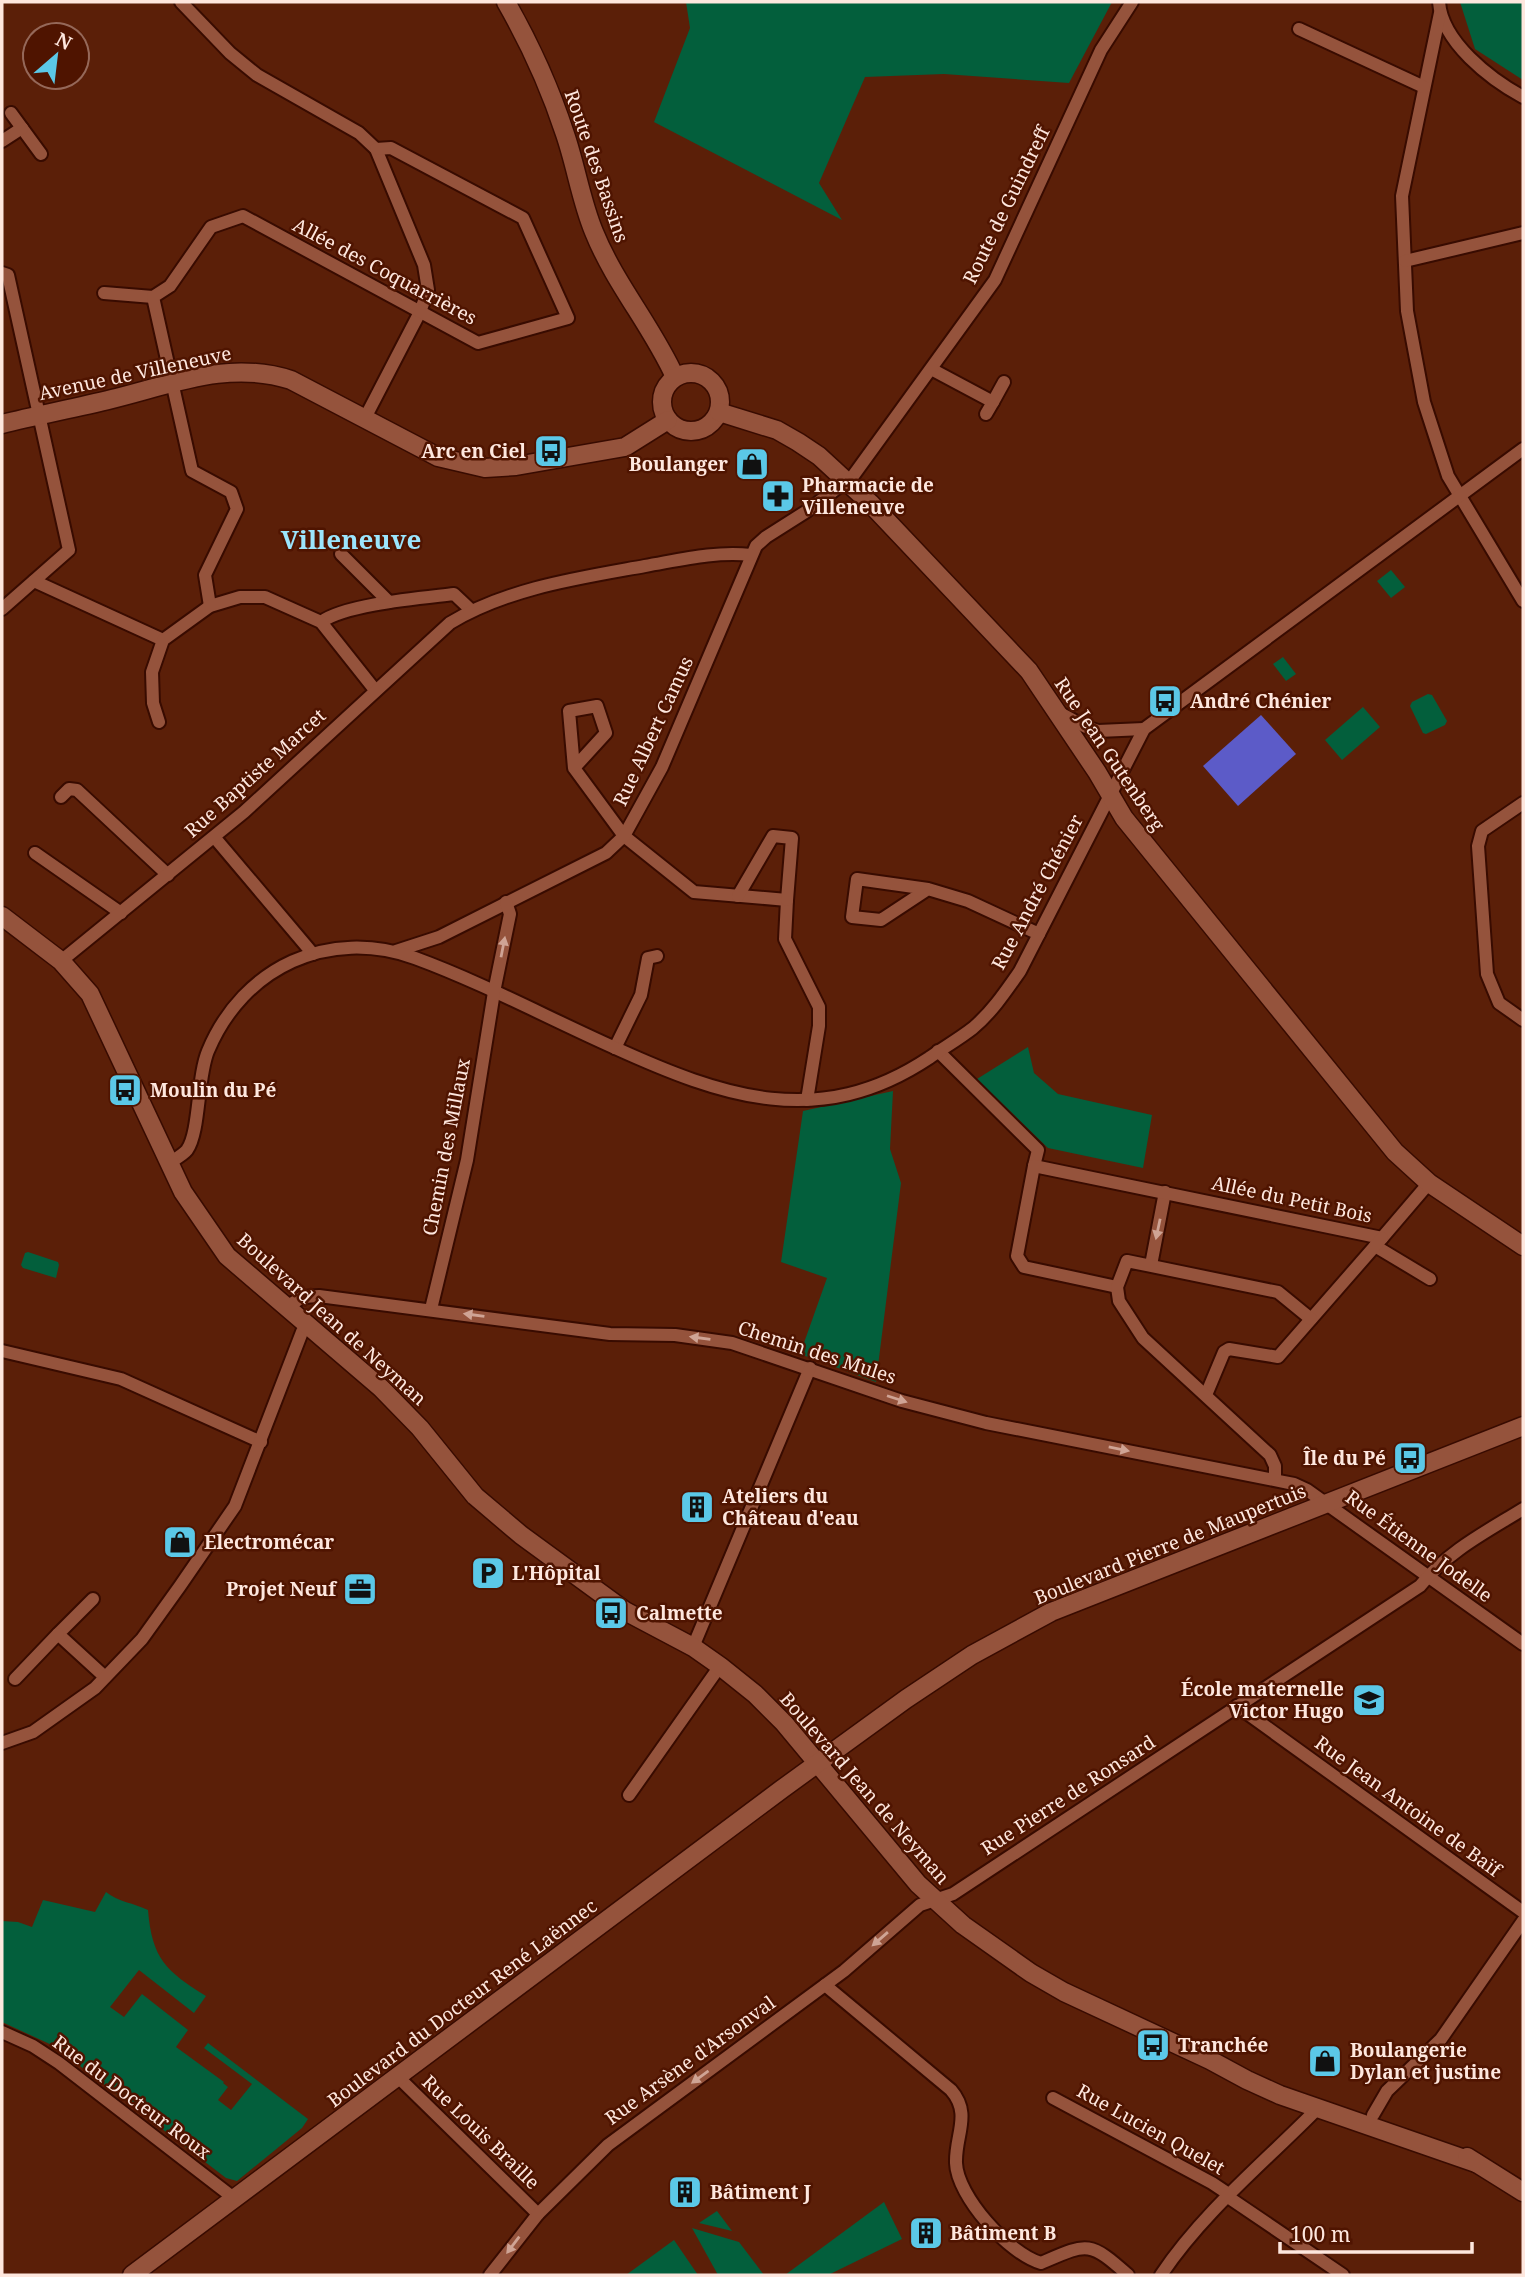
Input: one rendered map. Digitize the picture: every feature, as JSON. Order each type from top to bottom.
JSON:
[{"type":"street","points":[[181,2],[230,53],[257,75],[359,133],[376,149],[424,265],[428,290],[420,313],[365,418]]},
{"type":"street","name":"Route des Bassins","points":[[506,2],[541,71],[565,134],[593,230],[616,279],[663,351],[675,377]]},
{"type":"street","name":"Route de Guindreff","points":[[848,482],[933,370],[995,280],[1034,201],[1101,50],[1132,2]]},
{"type":"street","points":[[1440,7],[1402,196],[1407,311],[1424,402],[1448,476],[1523,601]]},
{"type":"street","points":[[1440,7],[1455,38],[1476,65],[1523,97]]},
{"type":"street","points":[[1299,29],[1424,87]]},
{"type":"street","points":[[11,113],[41,154]]},
{"type":"street","points":[[2,141],[22,128]]},
{"type":"street","name":"Allée des Coquarrières","points":[[153,297],[170,286],[211,227],[243,216],[478,343],[568,317],[523,218],[400,152],[391,148],[376,149]]},
{"type":"street","points":[[1405,261],[1523,233]]},
{"type":"street","points":[[2,273],[8,275],[69,550],[2,609]]},
{"type":"street","points":[[104,293],[153,297],[192,471],[231,492],[237,509],[205,575],[210,606]]},
{"type":"street","points":[[933,370],[989,408],[1004,382]]},
{"type":"street","name":"Avenue de Villeneuve","points":[[2,424],[171,383],[245,371],[269,373],[291,380],[438,457],[485,468],[516,466],[625,447],[668,419]]},
{"type":"street","points":[[693,372],[710,379],[720,395],[719,412],[713,422],[696,431],[677,428],[668,419],[662,403],[663,393],[675,377],[693,372]]},
{"type":"street","name":"Rue Jean Gutenberg","points":[[719,412],[777,430],[798,442],[819,456],[870,503],[1029,671],[1097,772],[1126,821],[1395,1152],[1429,1183],[1523,1246]]},
{"type":"street","name":"Rue André Chénier","points":[[494,992],[677,1075],[733,1094],[779,1100],[807,1100],[874,1087],[905,1074],[973,1028],[998,1002],[1020,971],[1144,729],[1523,449]]},
{"type":"street","points":[[751,555],[766,537],[848,482]]},
{"type":"street","name":"Rue Baptiste Marcet","points":[[61,961],[215,838],[450,623],[471,610],[523,591],[616,571],[700,556],[735,553],[751,555]]},
{"type":"street","points":[[341,555],[389,603]]},
{"type":"street","name":"Rue Albert Camus","points":[[395,951],[439,937],[606,853],[624,836],[677,736],[751,555]]},
{"type":"street","points":[[34,581],[163,640]]},
{"type":"street","points":[[321,622],[331,615],[454,594],[471,610]]},
{"type":"street","points":[[159,722],[153,703],[152,672],[163,640],[210,606],[240,597],[265,597],[321,622],[375,690]]},
{"type":"street","points":[[574,768],[607,733],[597,706],[569,711],[574,768],[624,836],[694,892],[787,900]]},
{"type":"street","points":[[1055,710],[1098,731],[1144,729]]},
{"type":"street","points":[[61,797],[69,789],[77,790],[169,875]]},
{"type":"street","points":[[1523,803],[1482,831],[1478,846],[1486,974],[1499,1003],[1523,1020]]},
{"type":"street","points":[[738,896],[772,836],[792,838],[785,939],[819,1007],[819,1026],[807,1100]]},
{"type":"street","points":[[215,838],[313,954]]},
{"type":"street","points":[[35,853],[121,913]]},
{"type":"street","points":[[928,889],[881,920],[852,917],[857,879],[928,889],[968,901],[1039,934]]},
{"type":"street","points":[[494,992],[510,914],[506,902]]},
{"type":"street","name":"Boulevard Jean de Neyman","points":[[2,916],[61,961],[90,994],[192,1207],[227,1256],[381,1388],[420,1428],[475,1496],[521,1535],[625,1611],[693,1647],[755,1694],[784,1723],[918,1884],[962,1925],[1064,1992],[1247,2080],[1318,2108],[1371,2120]]},
{"type":"street","points":[[431,964],[429,956],[439,937]]},
{"type":"street","name":"Rue Albert Camus","points":[[169,1163],[186,1152],[194,1136],[197,1100],[207,1053],[238,1000],[258,981],[280,967],[313,954],[366,948],[395,951],[494,992]]},
{"type":"street","points":[[615,1048],[640,995],[648,958],[657,956]]},
{"type":"street","name":"Chemin des Millaux","points":[[431,1309],[467,1160],[494,992]]},
{"type":"street","points":[[938,1051],[1038,1150],[1017,1256],[1024,1267],[1117,1287]]},
{"type":"street","name":"Allée du Petit Bois","points":[[1034,1166],[1165,1192],[1379,1242],[1429,1183]]},
{"type":"street","points":[[1151,1265],[1165,1192]]},
{"type":"street","points":[[1206,1395],[1224,1352],[1230,1349],[1278,1357],[1379,1242],[1430,1279]]},
{"type":"street","points":[[1275,1479],[1275,1466],[1270,1455],[1143,1338],[1119,1301],[1117,1287],[1127,1261],[1278,1292],[1311,1319]]},
{"type":"street","name":"Chemin des Mules","points":[[285,1307],[303,1297],[319,1296],[610,1334],[675,1335],[732,1343],[902,1401],[986,1423],[1275,1479],[1307,1490],[1326,1503]]},
{"type":"street","points":[[2,1743],[33,1732],[95,1688],[142,1639],[235,1506],[302,1332],[308,1325]]},
{"type":"street","points":[[2,1350],[121,1379],[261,1442]]},
{"type":"street","points":[[693,1647],[810,1368]]},
{"type":"street","name":"Boulevard Pierre de Maupertuis","points":[[817,1763],[972,1656],[1051,1612],[1523,1426]]},
{"type":"street","name":"Rue Étienne Jodelle","points":[[1326,1503],[1523,1644]]},
{"type":"street","name":"Rue Pierre de Ronsard","points":[[935,1901],[953,1894],[1420,1586],[1457,1549],[1523,1509]]},
{"type":"street","points":[[15,1679],[93,1599]]},
{"type":"street","points":[[58,1634],[105,1677]]},
{"type":"street","points":[[629,1795],[720,1666]]},
{"type":"street","name":"Rue Jean Antoine de Baïf","points":[[1237,1706],[1523,1912]]},
{"type":"street","name":"Boulevard du Docteur René Laënnec","points":[[132,2275],[817,1763]]},
{"type":"street","name":"Rue Arsène d'Arsonval","points":[[490,2275],[538,2214],[608,2145],[825,1985],[920,1905],[935,1901]]},
{"type":"street","points":[[1523,1921],[1441,2039],[1387,2091],[1371,2120],[1476,2163],[1523,2192]]},
{"type":"street","points":[[825,1985],[951,2090],[960,2101],[962,2110],[956,2164],[959,2181],[976,2208],[998,2232],[1034,2261],[1041,2263],[1075,2248],[1091,2248],[1128,2275]]},
{"type":"street","name":"Rue du Docteur Roux","points":[[2,2032],[33,2046],[59,2063],[235,2199]]},
{"type":"street","name":"Boulevard Jean de Neyman","points":[[1210,2060],[1371,2120]]},
{"type":"street","name":"Rue Louis Braille","points":[[398,2077],[538,2214]]},
{"type":"street","name":"Rue Lucien Quelet","points":[[1053,2098],[1212,2183],[1343,2275]]},
{"type":"street","points":[[1161,2275],[1185,2241],[1318,2108]]},
{"type":"green space","points":[[686,2],[1112,2],[1069,83],[944,74],[865,77],[819,183],[842,220],[654,122],[690,28]]},
{"type":"green space","points":[[1460,2],[1523,2],[1523,80],[1475,49]]},
{"type":"green space","points":[[1391,570],[1405,587],[1391,598],[1377,581]]},
{"type":"green space","points":[[1283,657],[1296,674],[1286,681],[1273,664]]},
{"type":"green space","points":[[1428,694],[1432,695],[1447,721],[1445,725],[1426,734],[1423,733],[1410,706],[1412,702]]},
{"type":"green space","points":[[1363,707],[1380,727],[1342,760],[1325,740]]},
{"type":"green space","points":[[1028,1047],[1034,1073],[1058,1094],[1152,1115],[1143,1168],[1048,1148],[977,1079]]},
{"type":"green space","points":[[893,1091],[890,1149],[901,1183],[876,1382],[800,1354],[827,1278],[781,1262],[803,1111]]},
{"type":"green space","points":[[25,1253],[58,1262],[56,1278],[23,1268],[21,1265]]},
{"type":"green space","points":[[106,1892],[148,1910],[153,1941],[163,1962],[181,1979],[206,1996],[194,2013],[139,1970],[110,2007],[124,2017],[142,1994],[188,2030],[176,2047],[224,2082],[228,2087],[218,2100],[231,2110],[252,2084],[204,2048],[208,2043],[308,2119],[302,2128],[237,2181],[226,2178],[54,2046],[2,2022],[2,1921],[18,1922],[32,1927],[43,1900],[95,1912]]},
{"type":"green space","points":[[884,2202],[902,2239],[828,2275],[785,2275]]},
{"type":"green space","points":[[717,2211],[732,2231],[699,2223]]},
{"type":"green space","points":[[692,2228],[739,2242],[764,2275],[718,2275]]},
{"type":"green space","points":[[674,2240],[698,2275],[626,2275]]},
{"type":"shaded area","points":[[1261,715],[1296,754],[1238,806],[1203,766]]},
{"type":"place","name":"Arc en Ciel","points":[[551,451]]},
{"type":"place","name":"Boulanger","points":[[752,464]]},
{"type":"place","name":"Pharmacie de Villeneuve","points":[[778,496]]},
{"type":"place","name":"André Chénier","points":[[1165,701]]},
{"type":"place","name":"Moulin du Pé","points":[[125,1090]]},
{"type":"place","name":"Île du Pé","points":[[1410,1458]]},
{"type":"place","name":"Ateliers du Château d'eau","points":[[697,1507]]},
{"type":"place","name":"Electromécar","points":[[180,1542]]},
{"type":"place","name":"L'Hôpital","points":[[488,1573]]},
{"type":"place","name":"Projet Neuf","points":[[360,1589]]},
{"type":"place","name":"Calmette","points":[[611,1613]]},
{"type":"place","name":"École maternelle Victor Hugo","points":[[1369,1700]]},
{"type":"place","name":"Tranchée","points":[[1153,2045]]},
{"type":"place","name":"Boulangerie Dylan et justine","points":[[1325,2061]]},
{"type":"place","name":"Bâtiment J","points":[[685,2192]]},
{"type":"place","name":"Bâtiment B","points":[[926,2233]]},
{"type":"district","name":"Villeneuve","points":[[351,539]]}]
